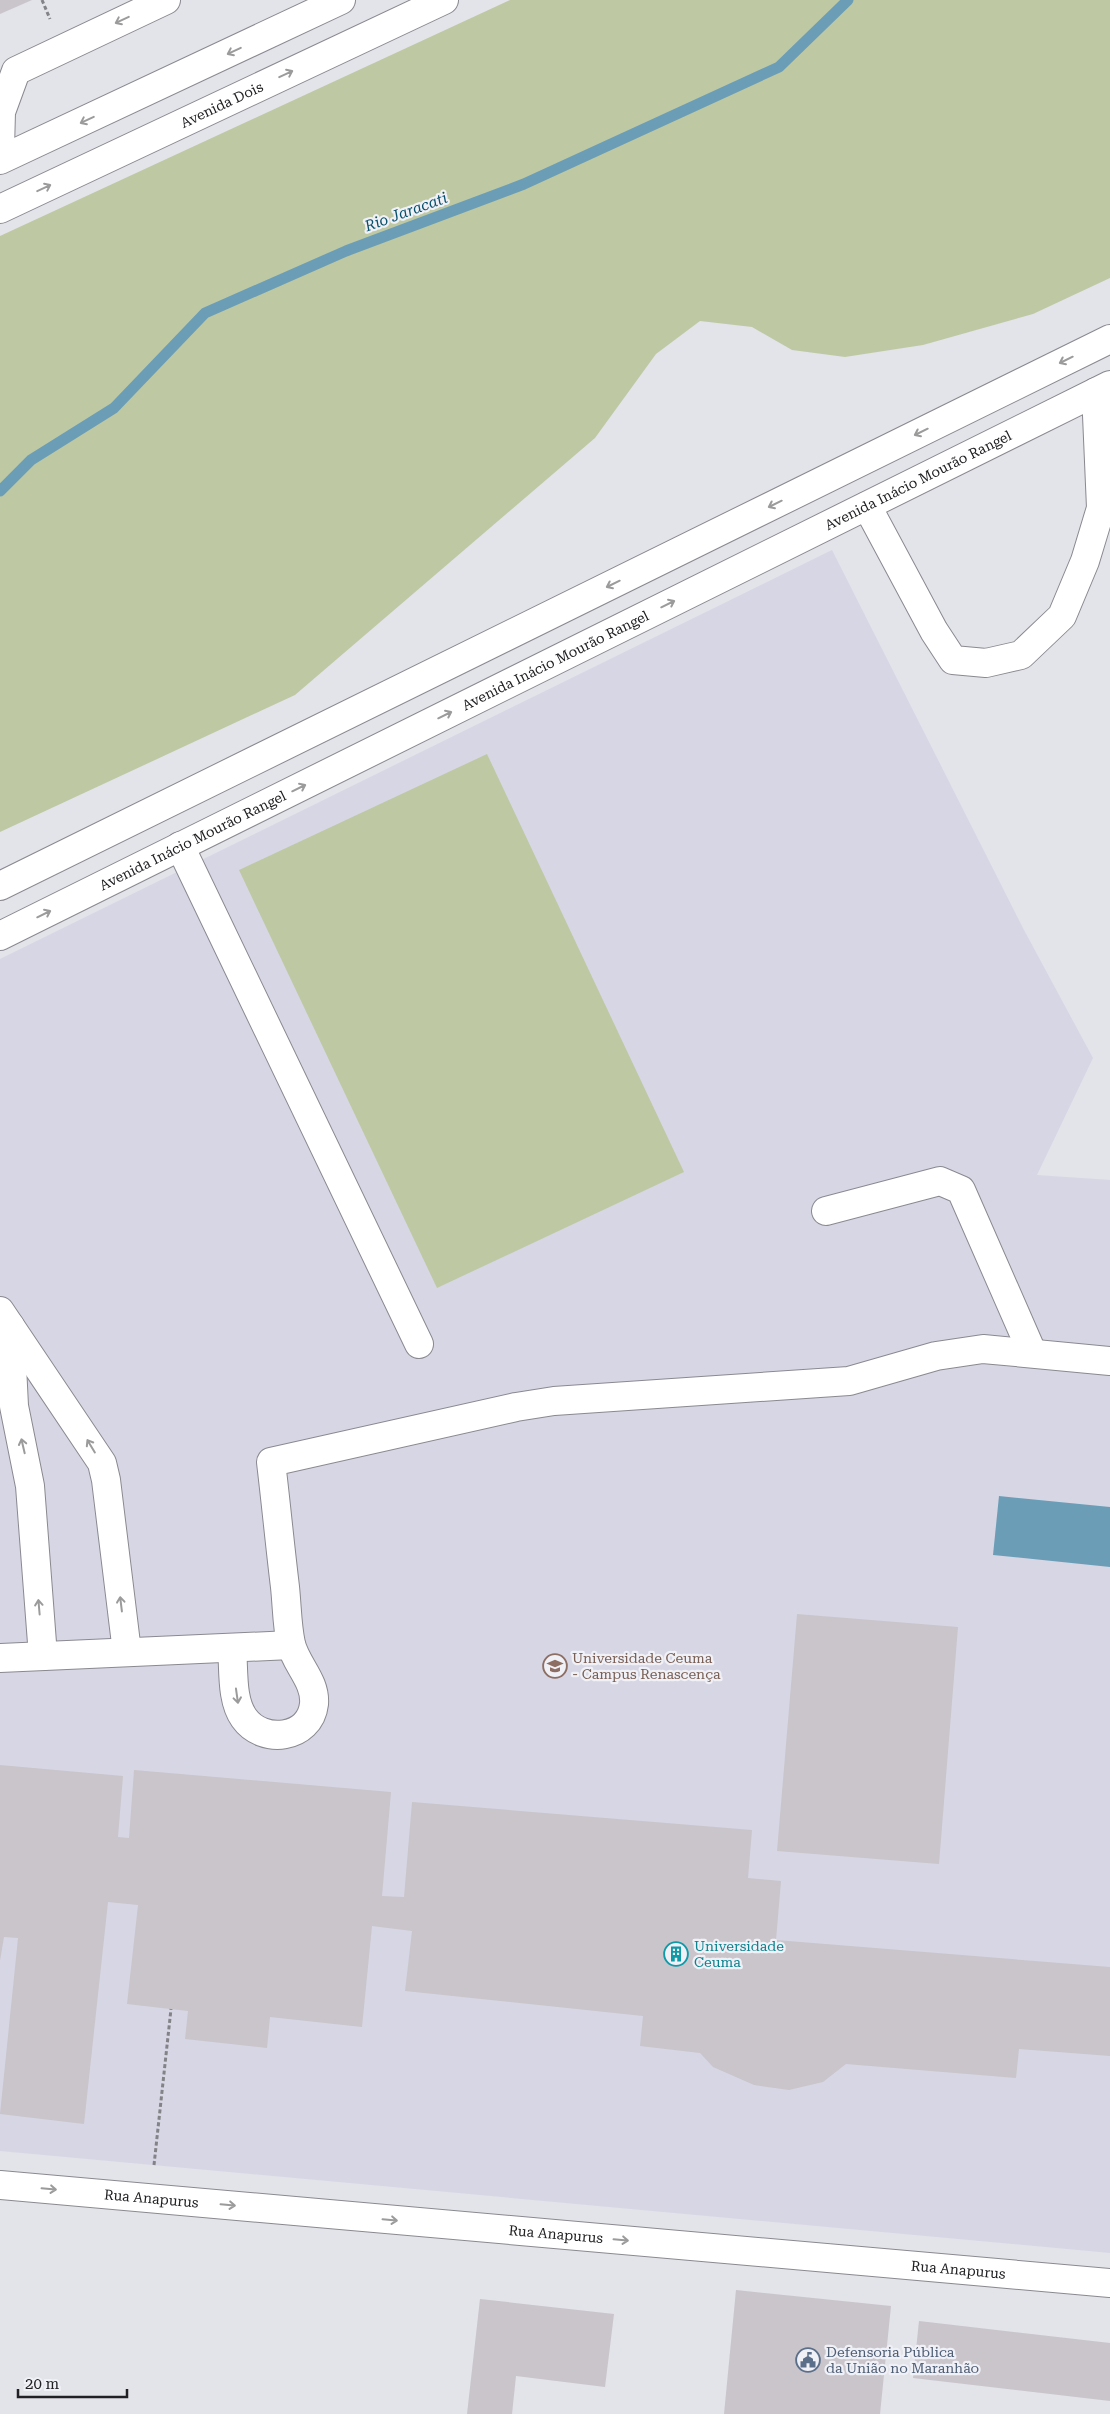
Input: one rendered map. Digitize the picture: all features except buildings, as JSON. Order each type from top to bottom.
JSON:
[{"type":"main road","points":[[0,148],[1,112],[16,71],[166,0]]},
{"type":"main road","name":"Avenida Dois","points":[[0,209],[444,0]]},
{"type":"main road","points":[[0,160],[322,3]]},
{"type":"main road","points":[[0,886],[1110,339]]},
{"type":"main road","points":[[867,506],[934,631],[953,660],[986,663],[1021,654],[1062,616],[1085,561],[1100,508],[1103,389]]},
{"type":"main road","name":"Avenida Inácio Mourão Rangel","points":[[0,936],[1103,389]]},
{"type":"main road","points":[[180,846],[418,1344]]},
{"type":"main road","points":[[826,1211],[940,1182],[961,1190],[1032,1352]]},
{"type":"main road","points":[[5,1318],[7,1406],[30,1486],[43,1656]]},
{"type":"main road","points":[[5,1318],[102,1463],[106,1480],[127,1652]]},
{"type":"main road","points":[[232,1648],[238,1706],[250,1726],[267,1734],[276,1735],[285,1735],[301,1728],[309,1718],[313,1708],[314,1693],[311,1683],[291,1645],[271,1462],[516,1407],[554,1401],[849,1381],[936,1356],[983,1349],[1032,1352],[1110,1362]]},
{"type":"main road","points":[[0,1658],[291,1645]]},
{"type":"main road","name":"Rua Anapurus","points":[[0,2185],[1110,2283]]},
{"type":"path","points":[[150,2198],[171,2009]]},
{"type":"shaded area","name":"Universidade Ceuma - Campus Renascença","points":[[832,550],[1024,930],[1093,1058],[1037,1175],[1110,1180],[1110,2253],[0,2151],[0,959]]},
{"type":"green space","points":[[510,0],[1110,0],[1110,278],[1033,314],[923,345],[845,357],[792,350],[752,327],[700,321],[656,354],[595,438],[295,695],[0,832],[0,236]]},
{"type":"green space","points":[[487,754],[684,1172],[437,1288],[239,870]]},
{"type":"water","points":[[999,1496],[1110,1507],[1110,1567],[993,1555]]},
{"type":"waterway","name":"Rio Jaracati","points":[[0,491],[31,460],[114,408],[205,313],[346,251],[524,184],[779,67],[848,0]]},
{"type":"place","name":"Universidade Ceuma - Campus Renascença","points":[[555,1666]]},
{"type":"place","name":"Universidade Ceuma","points":[[676,1954]]},
{"type":"place","name":"Defensoria Pública da União no Maranhão","points":[[808,2360]]}]
